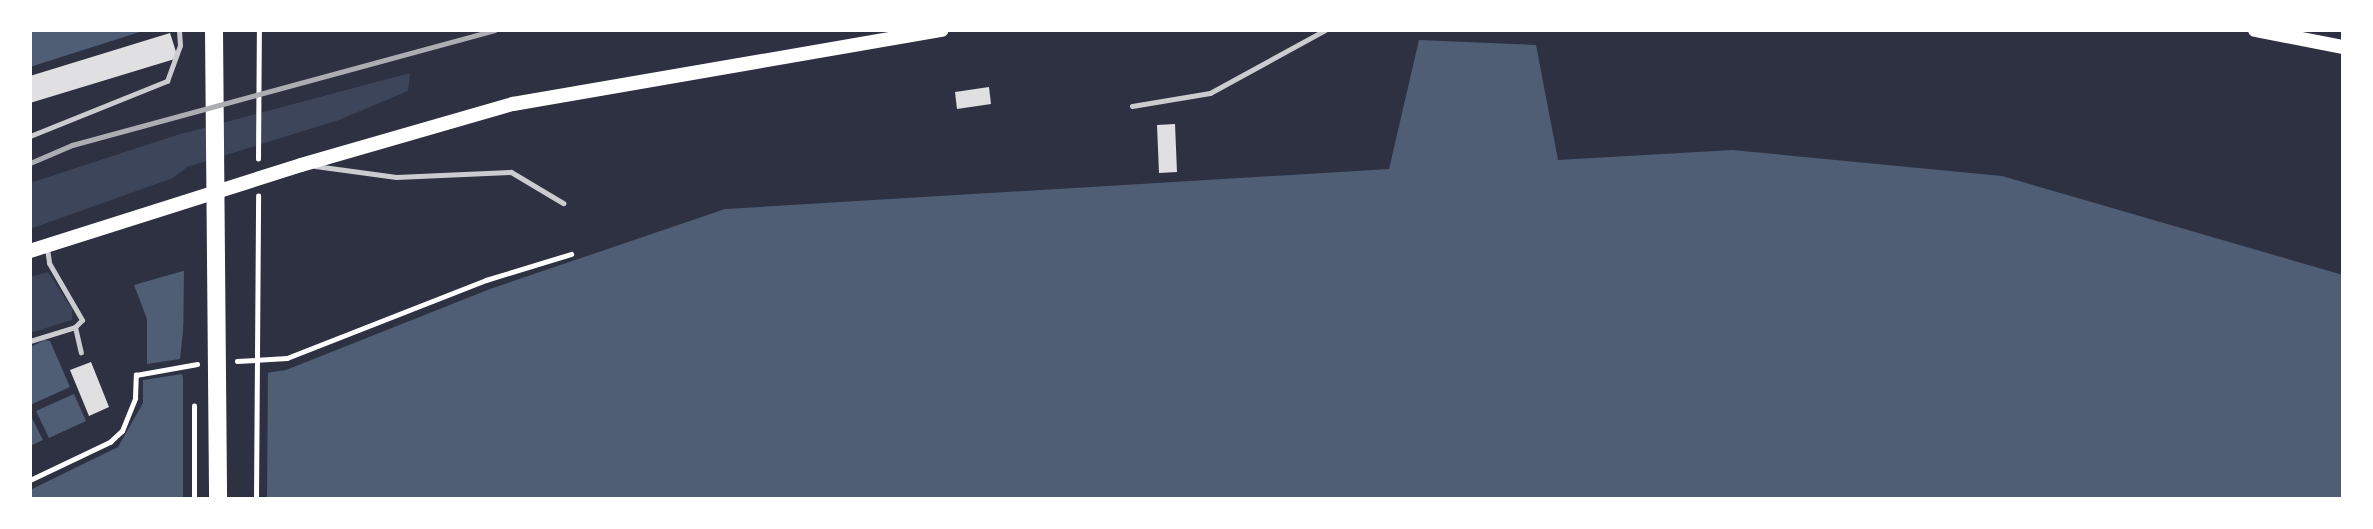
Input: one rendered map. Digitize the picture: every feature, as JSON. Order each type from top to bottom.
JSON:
[{"type":"main road","points":[[214,30],[218,499]]},
{"type":"main road","points":[[30,251],[301,164],[513,104],[942,30]]},
{"type":"main road","points":[[2255,30],[2343,47]]},
{"type":"lane","points":[[30,135],[167,81],[180,46],[179,30]]},
{"type":"lane","points":[[1132,106],[1210,93],[1325,30]]},
{"type":"lane","points":[[301,164],[396,177],[511,172],[563,202]]},
{"type":"lane","points":[[30,341],[75,327],[82,320],[49,263],[46,245]]},
{"type":"lane","points":[[75,327],[81,352]]},
{"type":"path","points":[[258,168],[259,30]]},
{"type":"path","points":[[256,499],[258,182]]},
{"type":"path","points":[[233,362],[287,358],[486,280],[571,254]]},
{"type":"path","points":[[30,480],[110,442],[122,431],[135,398],[136,375],[206,364]]},
{"type":"shaded area","points":[[30,30],[146,30],[30,67]]},
{"type":"shaded area","points":[[1419,40],[1536,45],[1558,160],[1732,150],[2002,176],[2343,275],[2343,499],[30,499],[30,490],[118,447],[143,403],[143,380],[182,374],[185,385],[286,370],[490,289],[725,209],[1389,169]]},
{"type":"shaded area","points":[[410,73],[408,91],[339,120],[187,167],[173,178],[30,229],[30,183],[177,135]]},
{"type":"shaded area","points":[[190,269],[180,359],[147,364],[147,319],[134,285]]},
{"type":"shaded area","points":[[48,272],[72,309],[72,320],[30,333],[30,277]]},
{"type":"shaded area","points":[[45,340],[50,341],[70,387],[30,405],[30,347]]},
{"type":"shaded area","points":[[74,394],[86,421],[49,438],[36,411]]},
{"type":"shaded area","points":[[30,414],[43,440],[30,446]]},
{"type":"pier","points":[[190,266],[193,269],[183,358],[184,267]]},
{"type":"pier","points":[[268,369],[267,499],[183,499],[183,371],[187,381]]},
{"type":"building","points":[[170,33],[178,58],[30,103],[30,76]]},
{"type":"building","points":[[989,87],[991,104],[957,109],[955,92]]},
{"type":"building","points":[[1175,124],[1177,172],[1159,173],[1157,125]]},
{"type":"building","points":[[91,362],[109,407],[89,416],[70,370]]},
{"type":"railway","points":[[30,163],[72,145],[495,30]]}]
